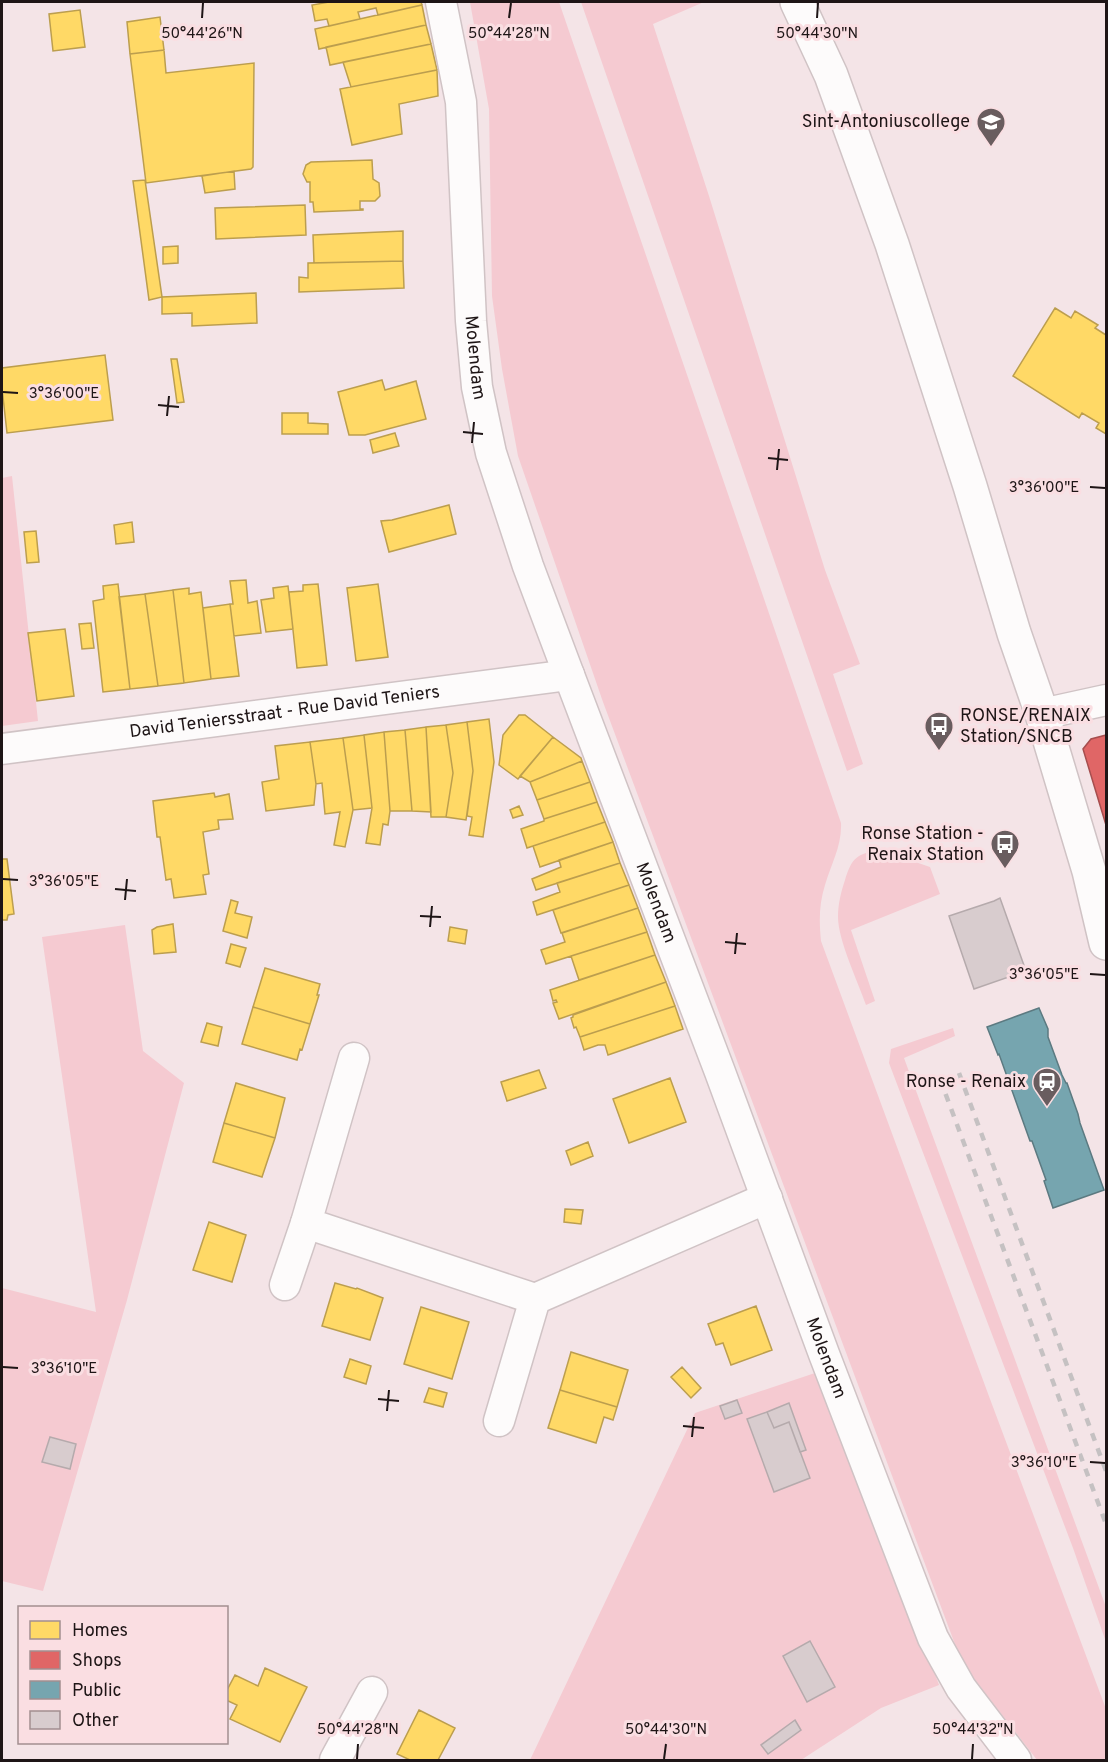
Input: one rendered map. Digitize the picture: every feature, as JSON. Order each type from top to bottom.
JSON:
[{"type":"street","name":"Molendam","points":[[441,2],[462,102],[471,321],[477,387],[490,453],[528,566],[933,1638],[961,1688],[1016,1761]]},
{"type":"street","points":[[797,2],[831,75],[892,244],[970,486],[1014,633],[1042,714],[1089,871],[1107,943]]},
{"type":"street","name":"David Teniersstraat - Rue David Teniers","points":[[2,749],[569,675]]},
{"type":"street","points":[[1042,714],[1107,700]]},
{"type":"street","points":[[285,1285],[306,1223],[354,1058]]},
{"type":"street","points":[[306,1223],[536,1299],[767,1198]]},
{"type":"street","points":[[499,1421],[536,1299]]},
{"type":"street","points":[[335,1761],[372,1692]]},
{"type":"shaded area","points":[[470,2],[559,2],[841,823],[838,847],[822,899],[821,941],[1106,1709],[1106,1760],[1037,1760],[962,1663],[603,702],[518,456],[502,369],[492,296],[489,109]]},
{"type":"shaded area","points":[[581,2],[704,2],[653,24],[825,570],[860,664],[833,674],[863,764],[847,771]]},
{"type":"shaded area","points":[[12,476],[38,721],[2,726],[2,478]]},
{"type":"shaded area","points":[[875,851],[886,852],[930,867],[940,894],[851,930],[875,1001],[866,1005],[845,949],[838,912],[842,889],[852,863],[858,856]]},
{"type":"shaded area","points":[[125,925],[143,1051],[184,1083],[127,1300],[43,1591],[2,1581],[2,1288],[96,1312],[42,937]]},
{"type":"shaded area","points":[[953,1028],[955,1036],[904,1058],[1106,1607],[1106,1642],[1073,1548],[889,1063],[891,1049]]},
{"type":"shaded area","points":[[824,1370],[939,1685],[881,1708],[801,1760],[530,1760],[695,1413]]},
{"type":"building: Homes","points":[[329,2],[421,2],[422,5],[378,15],[376,8],[358,12],[360,19],[329,26],[327,19],[315,21],[312,5]]},
{"type":"building: Homes","points":[[422,5],[426,25],[319,49],[315,29]]},
{"type":"building: Homes","points":[[80,10],[85,47],[53,51],[49,14]]},
{"type":"building: Homes","points":[[160,17],[164,50],[130,54],[127,22]]},
{"type":"building: Homes","points":[[426,25],[431,44],[330,65],[326,47]]},
{"type":"building: Homes","points":[[431,44],[437,70],[351,87],[343,62]]},
{"type":"building: Homes","points":[[164,50],[166,73],[254,63],[253,167],[251,169],[146,183],[130,54]]},
{"type":"building: Homes","points":[[437,70],[438,96],[399,104],[402,134],[352,145],[340,89]]},
{"type":"building: Homes","points":[[372,160],[373,179],[379,183],[380,196],[375,201],[360,201],[360,209],[363,210],[314,212],[313,202],[310,202],[310,182],[307,182],[303,174],[306,165],[311,162]]},
{"type":"building: Homes","points":[[234,171],[235,189],[205,193],[202,176]]},
{"type":"building: Homes","points":[[145,180],[162,297],[149,300],[133,181]]},
{"type":"building: Homes","points":[[305,205],[306,235],[216,239],[215,208]]},
{"type":"building: Homes","points":[[403,231],[403,261],[314,263],[313,235]]},
{"type":"building: Homes","points":[[178,246],[178,263],[163,264],[163,247]]},
{"type":"building: Homes","points":[[403,261],[404,288],[299,292],[299,277],[308,278],[308,263]]},
{"type":"building: Homes","points":[[256,293],[257,323],[192,326],[192,313],[162,314],[162,297]]},
{"type":"building: Homes","points":[[1055,308],[1071,318],[1075,311],[1098,325],[1095,328],[1106,335],[1106,434],[1096,428],[1099,423],[1082,413],[1079,418],[1013,376]]},
{"type":"building: Homes","points":[[105,355],[113,420],[7,433],[2,368]]},
{"type":"building: Homes","points":[[171,359],[177,359],[184,402],[177,403]]},
{"type":"building: Homes","points":[[382,380],[385,390],[416,381],[426,419],[365,435],[349,435],[338,392]]},
{"type":"building: Homes","points":[[282,413],[308,413],[308,423],[328,424],[328,434],[282,434]]},
{"type":"building: Homes","points":[[395,433],[399,446],[373,453],[370,440]]},
{"type":"building: Homes","points":[[449,505],[456,534],[389,552],[381,521]]},
{"type":"building: Homes","points":[[132,522],[134,542],[116,544],[114,525]]},
{"type":"building: Homes","points":[[36,531],[39,562],[27,563],[24,532]]},
{"type":"building: Homes","points":[[246,580],[248,603],[257,601],[261,633],[234,636],[230,581]]},
{"type":"building: Homes","points":[[118,584],[130,689],[103,692],[93,601],[104,599],[103,586]]},
{"type":"building: Homes","points":[[318,584],[327,665],[297,668],[289,592],[303,591],[303,585]]},
{"type":"building: Homes","points":[[378,584],[388,657],[356,661],[347,588]]},
{"type":"building: Homes","points":[[288,586],[293,629],[266,632],[261,600],[274,598],[273,588]]},
{"type":"building: Homes","points":[[189,588],[189,594],[201,592],[211,679],[184,683],[173,590]]},
{"type":"building: Homes","points":[[173,590],[184,683],[158,686],[145,594]]},
{"type":"building: Homes","points":[[145,594],[158,686],[130,689],[119,597]]},
{"type":"building: Homes","points":[[230,604],[239,676],[211,679],[203,608]]},
{"type":"building: Homes","points":[[91,623],[94,648],[82,649],[79,624]]},
{"type":"building: Homes","points":[[65,629],[74,696],[37,701],[28,633]]},
{"type":"building: Homes","points":[[519,715],[525,715],[553,737],[518,779],[499,765],[503,735]]},
{"type":"building: Homes","points":[[489,719],[494,762],[483,837],[469,835],[472,817],[467,816],[473,771],[467,722]]},
{"type":"building: Homes","points":[[467,722],[473,771],[466,820],[446,817],[453,773],[446,725]]},
{"type":"building: Homes","points":[[446,725],[453,773],[446,817],[431,817],[426,727]]},
{"type":"building: Homes","points":[[426,727],[431,812],[412,811],[405,730]]},
{"type":"building: Homes","points":[[405,730],[412,811],[390,811],[384,732]]},
{"type":"building: Homes","points":[[384,732],[390,811],[388,825],[383,824],[380,845],[366,843],[372,808],[364,735]]},
{"type":"building: Homes","points":[[364,735],[372,808],[353,810],[343,738]]},
{"type":"building: Homes","points":[[553,737],[582,761],[530,782],[520,776]]},
{"type":"building: Homes","points":[[343,738],[353,810],[345,847],[334,845],[340,812],[325,814],[322,783],[316,784],[310,742]]},
{"type":"building: Homes","points":[[310,742],[316,784],[314,805],[266,811],[262,782],[279,779],[275,746]]},
{"type":"building: Homes","points":[[582,761],[590,782],[537,800],[530,782]]},
{"type":"building: Homes","points":[[590,782],[597,802],[544,819],[537,800]]},
{"type":"building: Homes","points":[[214,793],[215,797],[229,794],[233,819],[218,820],[219,829],[203,832],[209,874],[203,875],[206,894],[174,898],[171,879],[166,880],[160,837],[157,837],[153,801]]},
{"type":"building: Homes","points":[[597,802],[605,822],[527,848],[521,829]]},
{"type":"building: Homes","points":[[519,806],[523,815],[513,818],[510,810]]},
{"type":"building: Homes","points":[[605,822],[613,842],[540,867],[533,846]]},
{"type":"building: Homes","points":[[613,842],[620,863],[536,890],[532,879],[561,867],[559,860]]},
{"type":"building: Homes","points":[[2,859],[7,859],[14,914],[8,915],[7,920],[2,920]]},
{"type":"building: Homes","points":[[620,863],[629,885],[537,915],[533,902],[560,892],[557,883]]},
{"type":"building: Homes","points":[[629,885],[638,908],[561,933],[553,910]]},
{"type":"building: Homes","points":[[231,900],[238,902],[235,913],[252,917],[247,938],[223,931]]},
{"type":"building: Homes","points":[[638,908],[647,932],[546,964],[541,950],[565,942],[562,933]]},
{"type":"building: Homes","points":[[173,924],[176,952],[154,954],[152,930]]},
{"type":"building: Homes","points":[[450,927],[467,930],[465,944],[448,941]]},
{"type":"building: Homes","points":[[647,932],[655,955],[579,980],[571,956]]},
{"type":"building: Homes","points":[[231,944],[246,948],[240,967],[226,963]]},
{"type":"building: Homes","points":[[655,955],[666,982],[559,1019],[553,1003],[557,1002],[553,1001],[550,990]]},
{"type":"building: Homes","points":[[265,968],[320,984],[310,1024],[253,1007]]},
{"type":"building: Homes","points":[[666,982],[675,1006],[580,1037],[576,1027],[574,1028],[571,1018],[573,1015]]},
{"type":"building: Homes","points":[[675,1006],[683,1029],[608,1055],[605,1045],[584,1050],[580,1037]]},
{"type":"building: Homes","points":[[253,1007],[310,1024],[297,1060],[242,1044]]},
{"type":"building: Homes","points":[[207,1023],[222,1027],[218,1046],[201,1042]]},
{"type":"building: Homes","points":[[539,1070],[546,1088],[507,1101],[501,1082]]},
{"type":"building: Homes","points":[[670,1078],[686,1122],[629,1143],[613,1099]]},
{"type":"building: Homes","points":[[236,1083],[285,1098],[275,1138],[224,1123]]},
{"type":"building: Homes","points":[[224,1123],[275,1138],[262,1177],[213,1162]]},
{"type":"building: Homes","points":[[588,1142],[593,1156],[571,1165],[566,1151]]},
{"type":"building: Homes","points":[[565,1209],[583,1210],[581,1224],[564,1222]]},
{"type":"building: Homes","points":[[209,1222],[246,1235],[232,1282],[193,1270]]},
{"type":"building: Homes","points":[[335,1283],[383,1298],[370,1340],[322,1326]]},
{"type":"building: Homes","points":[[756,1306],[772,1350],[731,1365],[723,1343],[716,1345],[708,1324]]},
{"type":"building: Homes","points":[[421,1307],[469,1322],[452,1379],[404,1364]]},
{"type":"building: Homes","points":[[571,1352],[628,1370],[617,1407],[560,1390]]},
{"type":"building: Homes","points":[[350,1359],[371,1366],[366,1384],[344,1377]]},
{"type":"building: Homes","points":[[682,1367],[701,1388],[691,1398],[671,1377]]},
{"type":"building: Homes","points":[[429,1388],[447,1393],[443,1407],[424,1402]]},
{"type":"building: Homes","points":[[560,1390],[617,1407],[613,1420],[604,1417],[596,1443],[548,1428]]},
{"type":"building: Homes","points":[[265,1668],[307,1687],[280,1742],[230,1719],[237,1705],[228,1701],[228,1688],[235,1675],[258,1686]]},
{"type":"building: Homes","points":[[419,1710],[455,1728],[438,1760],[410,1760],[397,1754]]},
{"type":"building: Shops","points":[[1106,735],[1106,825],[1083,749],[1091,739]]},
{"type":"building: Public","points":[[1039,1008],[1104,1190],[1053,1208],[1032,1141],[1030,1141],[987,1027]]},
{"type":"building: Other","points":[[1000,898],[1026,971],[974,989],[949,916]]},
{"type":"building: Other","points":[[737,1400],[742,1413],[725,1419],[720,1406]]},
{"type":"building: Other","points":[[789,1403],[806,1450],[800,1452],[789,1422],[774,1428],[767,1412]]},
{"type":"building: Other","points":[[767,1412],[774,1428],[789,1422],[810,1478],[774,1492],[747,1419]]},
{"type":"building: Other","points":[[50,1437],[76,1444],[70,1469],[42,1462]]},
{"type":"building: Other","points":[[810,1641],[835,1687],[807,1702],[783,1656]]},
{"type":"building: Other","points":[[795,1720],[801,1730],[768,1754],[761,1745]]},
{"type":"railway","points":[[959,1073],[1106,1471]]},
{"type":"railway","points":[[940,1079],[1106,1524]]},
{"type":"place","name":"Sint-Antoniuscollege","points":[[991,148]]},
{"type":"place","name":"RONSE/RENAIX Station/SNCB","points":[[939,752]]},
{"type":"place","name":"Ronse Station - Renaix Station","points":[[1005,870]]},
{"type":"place","name":"Ronse - Renaix","points":[[1047,1108]]}]
